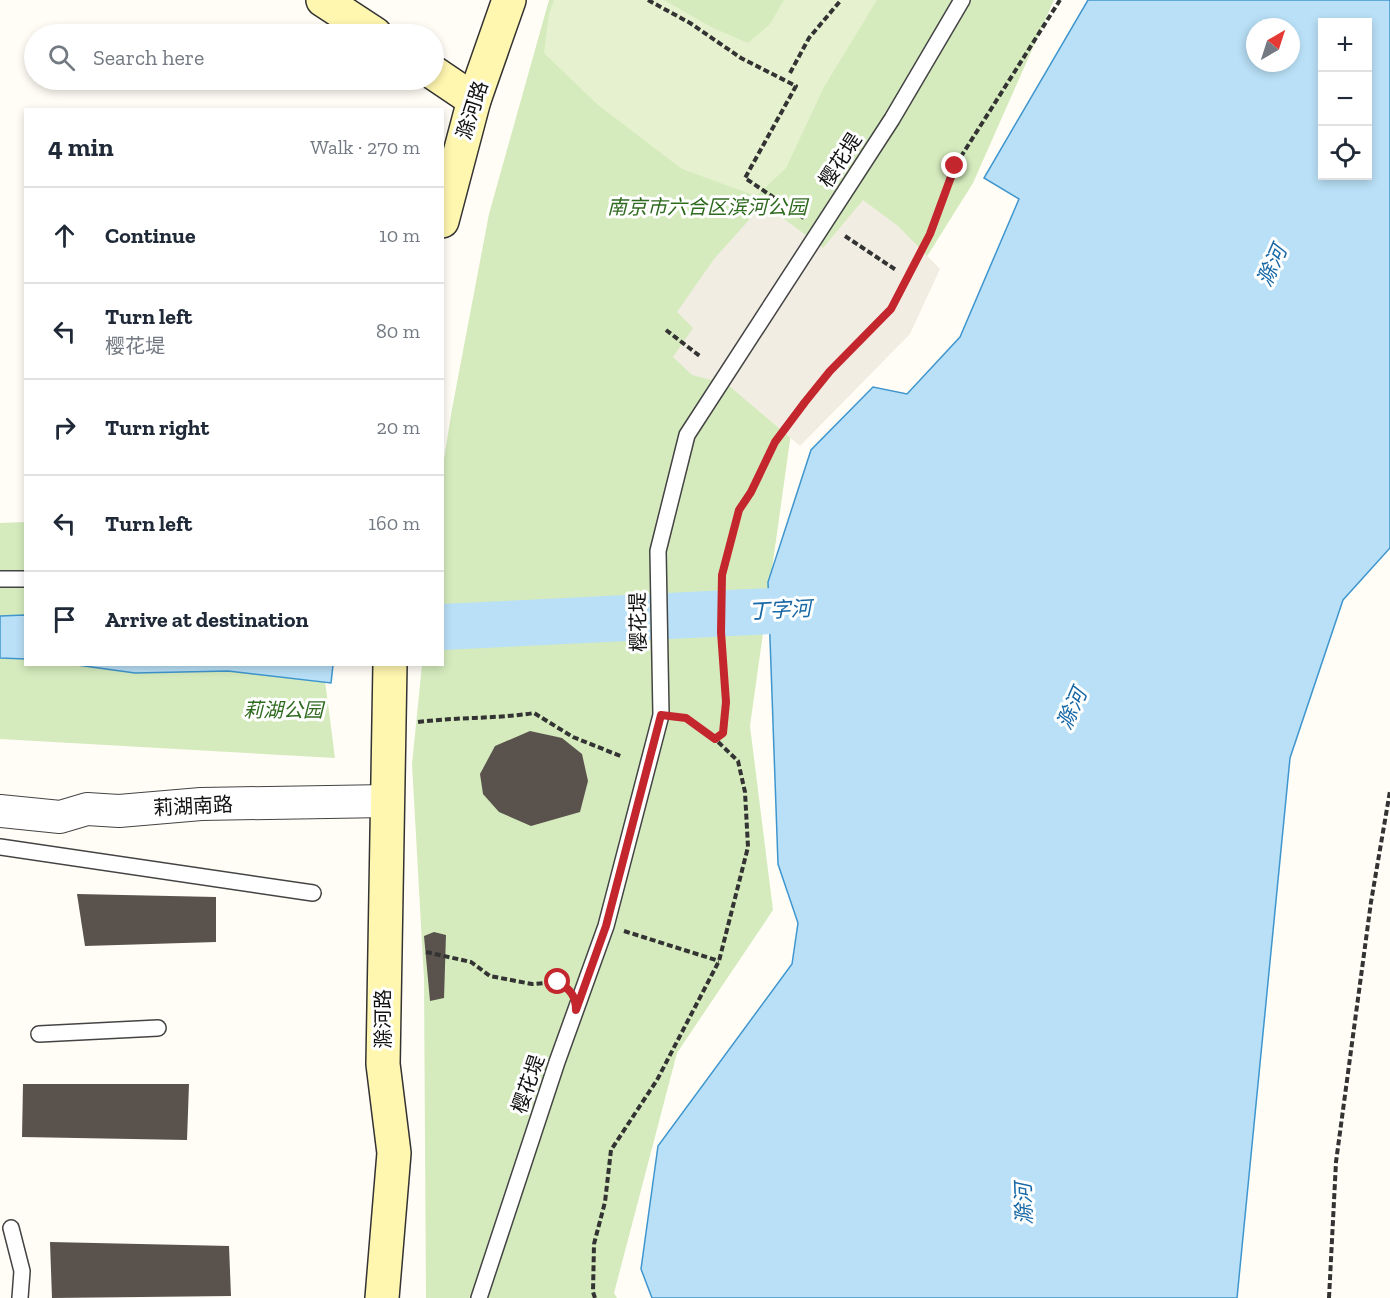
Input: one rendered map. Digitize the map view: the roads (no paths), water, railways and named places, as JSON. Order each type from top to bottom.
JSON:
[{"type":"street","points":[[323,0],[360,24]]},
{"type":"street","name":"滁河路","points":[[444,213],[474,100],[509,0]]},
{"type":"street","points":[[444,80],[474,100]]},
{"type":"street","name":"滁河路","points":[[382,1298],[394,1153],[383,1064],[387,801],[399,730],[390,666]]},
{"type":"street","name":"莉湖南路","points":[[0,811],[60,817],[87,809],[119,811],[201,804],[387,801]]},
{"type":"lane","name":"樱花堤","points":[[479,1298],[606,926],[661,715],[658,551],[687,435],[892,119],[962,0]]},
{"type":"lane","points":[[0,579],[24,579]]},
{"type":"lane","points":[[0,848],[313,893]]},
{"type":"lane","points":[[39,1034],[158,1028]]},
{"type":"lane","points":[[11,1228],[22,1271],[20,1298]]},
{"type":"water","name":"滁河","points":[[1088,0],[1390,0],[1390,548],[1343,600],[1290,758],[1237,1298],[652,1298],[641,1269],[658,1146],[792,964],[798,923],[778,864],[768,582],[811,450],[873,387],[907,394],[960,337],[1019,199],[984,178]]},
{"type":"water","points":[[24,615],[24,659],[0,658],[0,616]]},
{"type":"water","points":[[84,666],[333,666],[331,683],[228,671],[135,673]]},
{"type":"waterway","name":"丁字河","points":[[444,627],[834,608]]},
{"type":"park label","name":"南京市六合区滨河公园","points":[[707,207]]},
{"type":"park label","name":"莉湖公园","points":[[283,710]]}]
